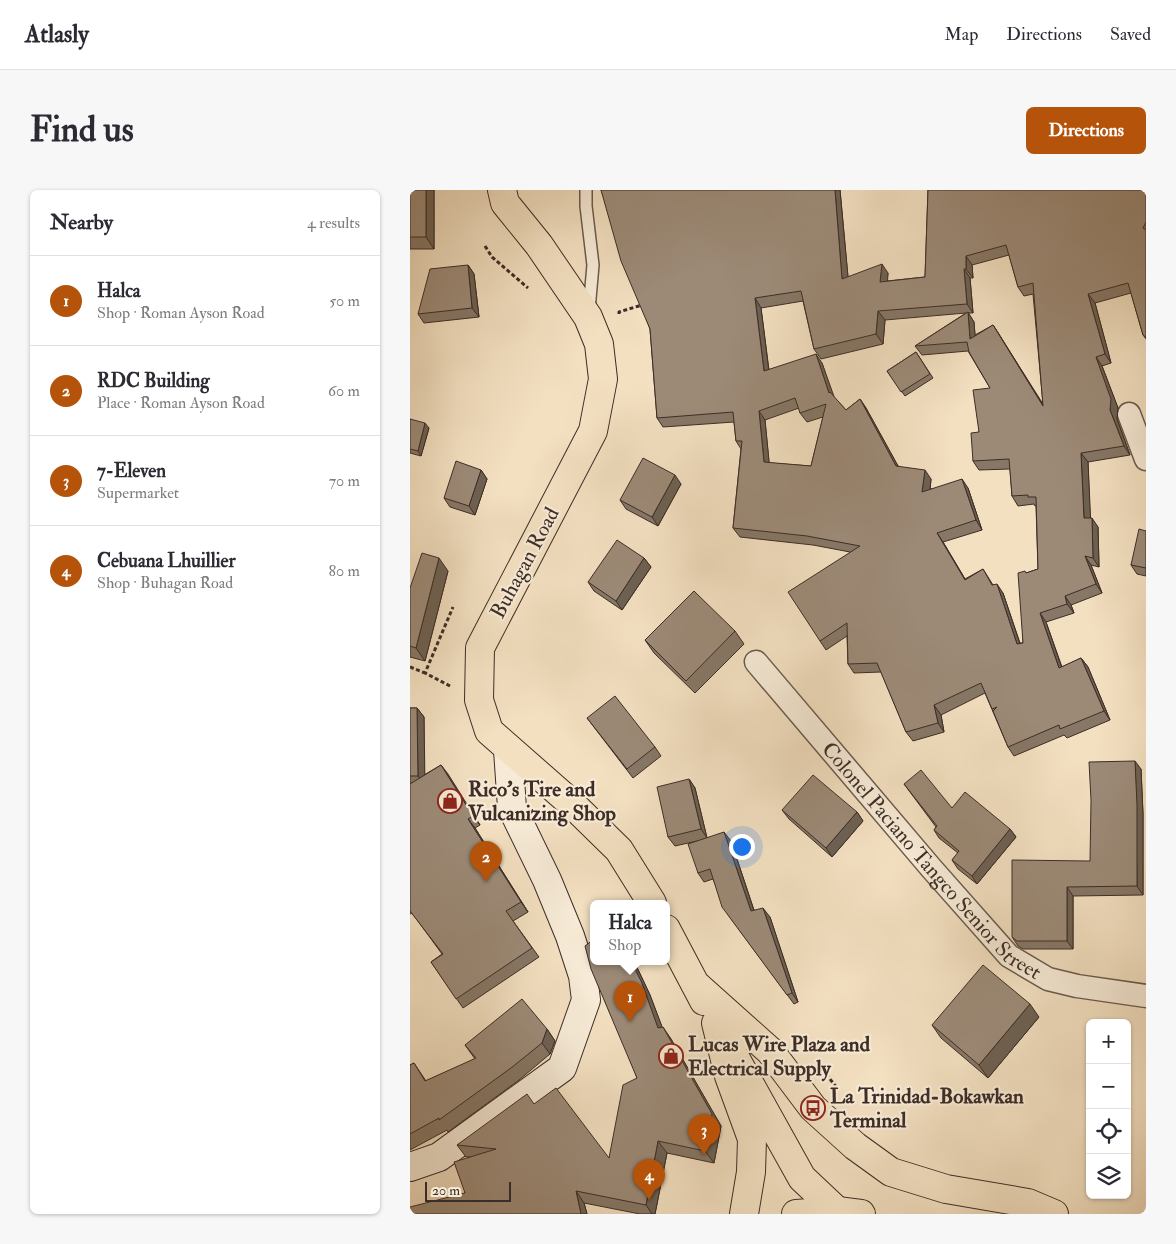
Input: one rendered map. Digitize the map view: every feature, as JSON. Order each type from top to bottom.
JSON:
[{"type":"main road","name":"Buhagan Road","points":[[502,190],[506,203],[539,245],[588,317],[599,344],[603,379],[593,431],[480,648],[479,700],[489,731],[508,750],[571,803],[619,850],[650,900]]},
{"type":"main road","points":[[670,937],[802,1178],[849,1213]]},
{"type":"main road","points":[[695,984],[770,1051],[813,1108],[855,1146],[891,1172],[946,1189],[1028,1203],[1054,1214]]},
{"type":"main road","points":[[716,1023],[729,1076],[752,1140],[751,1172],[744,1214]]},
{"type":"main road","points":[[796,1214],[849,1213]]},
{"type":"street","points":[[1129,414],[1146,459]]},
{"type":"street","name":"Colonel Paciano Tangco Senior Street","points":[[756,662],[932,869],[1009,956],[1048,979],[1078,986],[1146,996]]},
{"type":"street","points":[[410,1167],[439,1157],[562,1068],[586,1000],[583,976],[570,936],[547,880],[512,808],[508,750]]},
{"type":"lane","points":[[586,190],[593,265],[588,317]]},
{"type":"path","points":[[485,246],[492,257],[528,288]]},
{"type":"path","points":[[619,321],[618,312],[644,304]]},
{"type":"path","points":[[425,673],[453,607]]},
{"type":"path","points":[[410,667],[479,700]]},
{"type":"building","points":[[410,190],[426,190],[426,237],[410,237]]},
{"type":"building","points":[[601,190],[835,190],[842,279],[882,264],[880,282],[925,277],[928,190],[1146,190],[1146,222],[1143,228],[1146,230],[1146,337],[1143,335],[1128,283],[1088,294],[1105,354],[1096,357],[1111,399],[1110,410],[1124,446],[1081,453],[1084,518],[1092,518],[1093,558],[1085,556],[1096,584],[1065,596],[1067,604],[1040,613],[1059,668],[1081,658],[1104,711],[1060,729],[1059,725],[1008,747],[993,711],[997,707],[992,709],[981,683],[934,705],[938,723],[906,732],[877,663],[848,664],[847,623],[820,641],[788,592],[860,546],[807,536],[733,528],[742,441],[736,441],[733,412],[657,418],[650,329],[621,261]],"holes":[[[1006,245],[1018,287],[1033,283],[1043,406],[993,325],[970,339],[968,312],[915,346],[967,342],[969,352],[990,388],[973,390],[979,432],[971,433],[973,461],[1009,459],[1012,496],[1028,495],[1028,497],[1036,497],[1038,569],[1026,573],[1025,571],[1018,573],[1023,643],[1017,644],[997,584],[992,585],[983,569],[965,580],[937,533],[976,520],[962,479],[922,492],[925,470],[896,466],[860,399],[846,410],[829,393],[816,354],[764,371],[755,298],[801,291],[814,349],[876,334],[878,311],[967,304],[964,269],[966,269],[966,256]],[[795,398],[800,413],[826,404],[811,466],[764,462],[759,411]]]},
{"type":"building","points":[[468,265],[472,308],[418,314],[430,269]]},
{"type":"building","points":[[916,352],[930,374],[901,392],[887,371]]},
{"type":"building","points":[[410,419],[425,423],[418,451],[410,449]]},
{"type":"building","points":[[643,458],[675,475],[652,517],[620,500]]},
{"type":"building","points":[[456,461],[481,470],[469,506],[444,498]]},
{"type":"building","points":[[1139,529],[1146,531],[1146,568],[1131,565]]},
{"type":"building","points":[[617,540],[644,558],[616,601],[588,582]]},
{"type":"building","points":[[422,553],[439,558],[416,648],[410,646],[410,588]]},
{"type":"building","points":[[694,591],[735,631],[686,681],[645,640]]},
{"type":"building","points":[[615,696],[655,747],[627,769],[587,718]]},
{"type":"building","points":[[410,708],[417,708],[418,776],[410,776]]},
{"type":"building","points":[[1135,761],[1137,886],[1067,887],[1067,941],[1017,941],[1012,937],[1012,860],[1090,861],[1091,800],[1089,762]]},
{"type":"building","points":[[441,765],[473,816],[468,819],[521,902],[506,911],[532,948],[456,999],[431,962],[443,954],[410,911],[410,784]]},
{"type":"building","points":[[921,770],[952,808],[965,792],[1010,829],[972,876],[952,860],[959,851],[934,830],[937,826],[904,784]]},
{"type":"building","points":[[813,775],[857,812],[826,848],[782,810]]},
{"type":"building","points":[[689,779],[701,829],[668,837],[657,787]]},
{"type":"building","points":[[724,832],[751,911],[763,908],[792,993],[787,995],[722,907],[710,869],[698,873],[688,844]]},
{"type":"building","points":[[590,942],[590,965],[633,965],[642,983],[658,1028],[663,1027],[712,1114],[705,1151],[658,1141],[646,1205],[576,1191],[581,1214],[410,1214],[410,1207],[465,1193],[454,1162],[496,1149],[457,1145],[527,1094],[534,1104],[556,1088],[609,1158],[623,1085],[637,1078],[591,969],[585,946]]},
{"type":"building","points":[[983,965],[1030,1004],[979,1065],[932,1025]]},
{"type":"building","points":[[522,999],[547,1029],[542,1043],[439,1120],[439,1118],[410,1134],[410,1065],[414,1063],[425,1081],[476,1058],[465,1045]]},
{"type":"place","name":"Rico's Tire and Vulcanizing Shop","points":[[450,801]]},
{"type":"place","name":"RDC Building","points":[[486,882]]},
{"type":"place","name":"Halca","points":[[630,1022]]},
{"type":"place","name":"Lucas Wire Plaza and Electrical Supply","points":[[671,1056]]},
{"type":"place","name":"La Trinidad-Bokawkan Terminal","points":[[813,1108]]},
{"type":"place","name":"7-Eleven","points":[[704,1155]]},
{"type":"place","name":"Cebuana Lhuillier","points":[[649,1200]]}]
